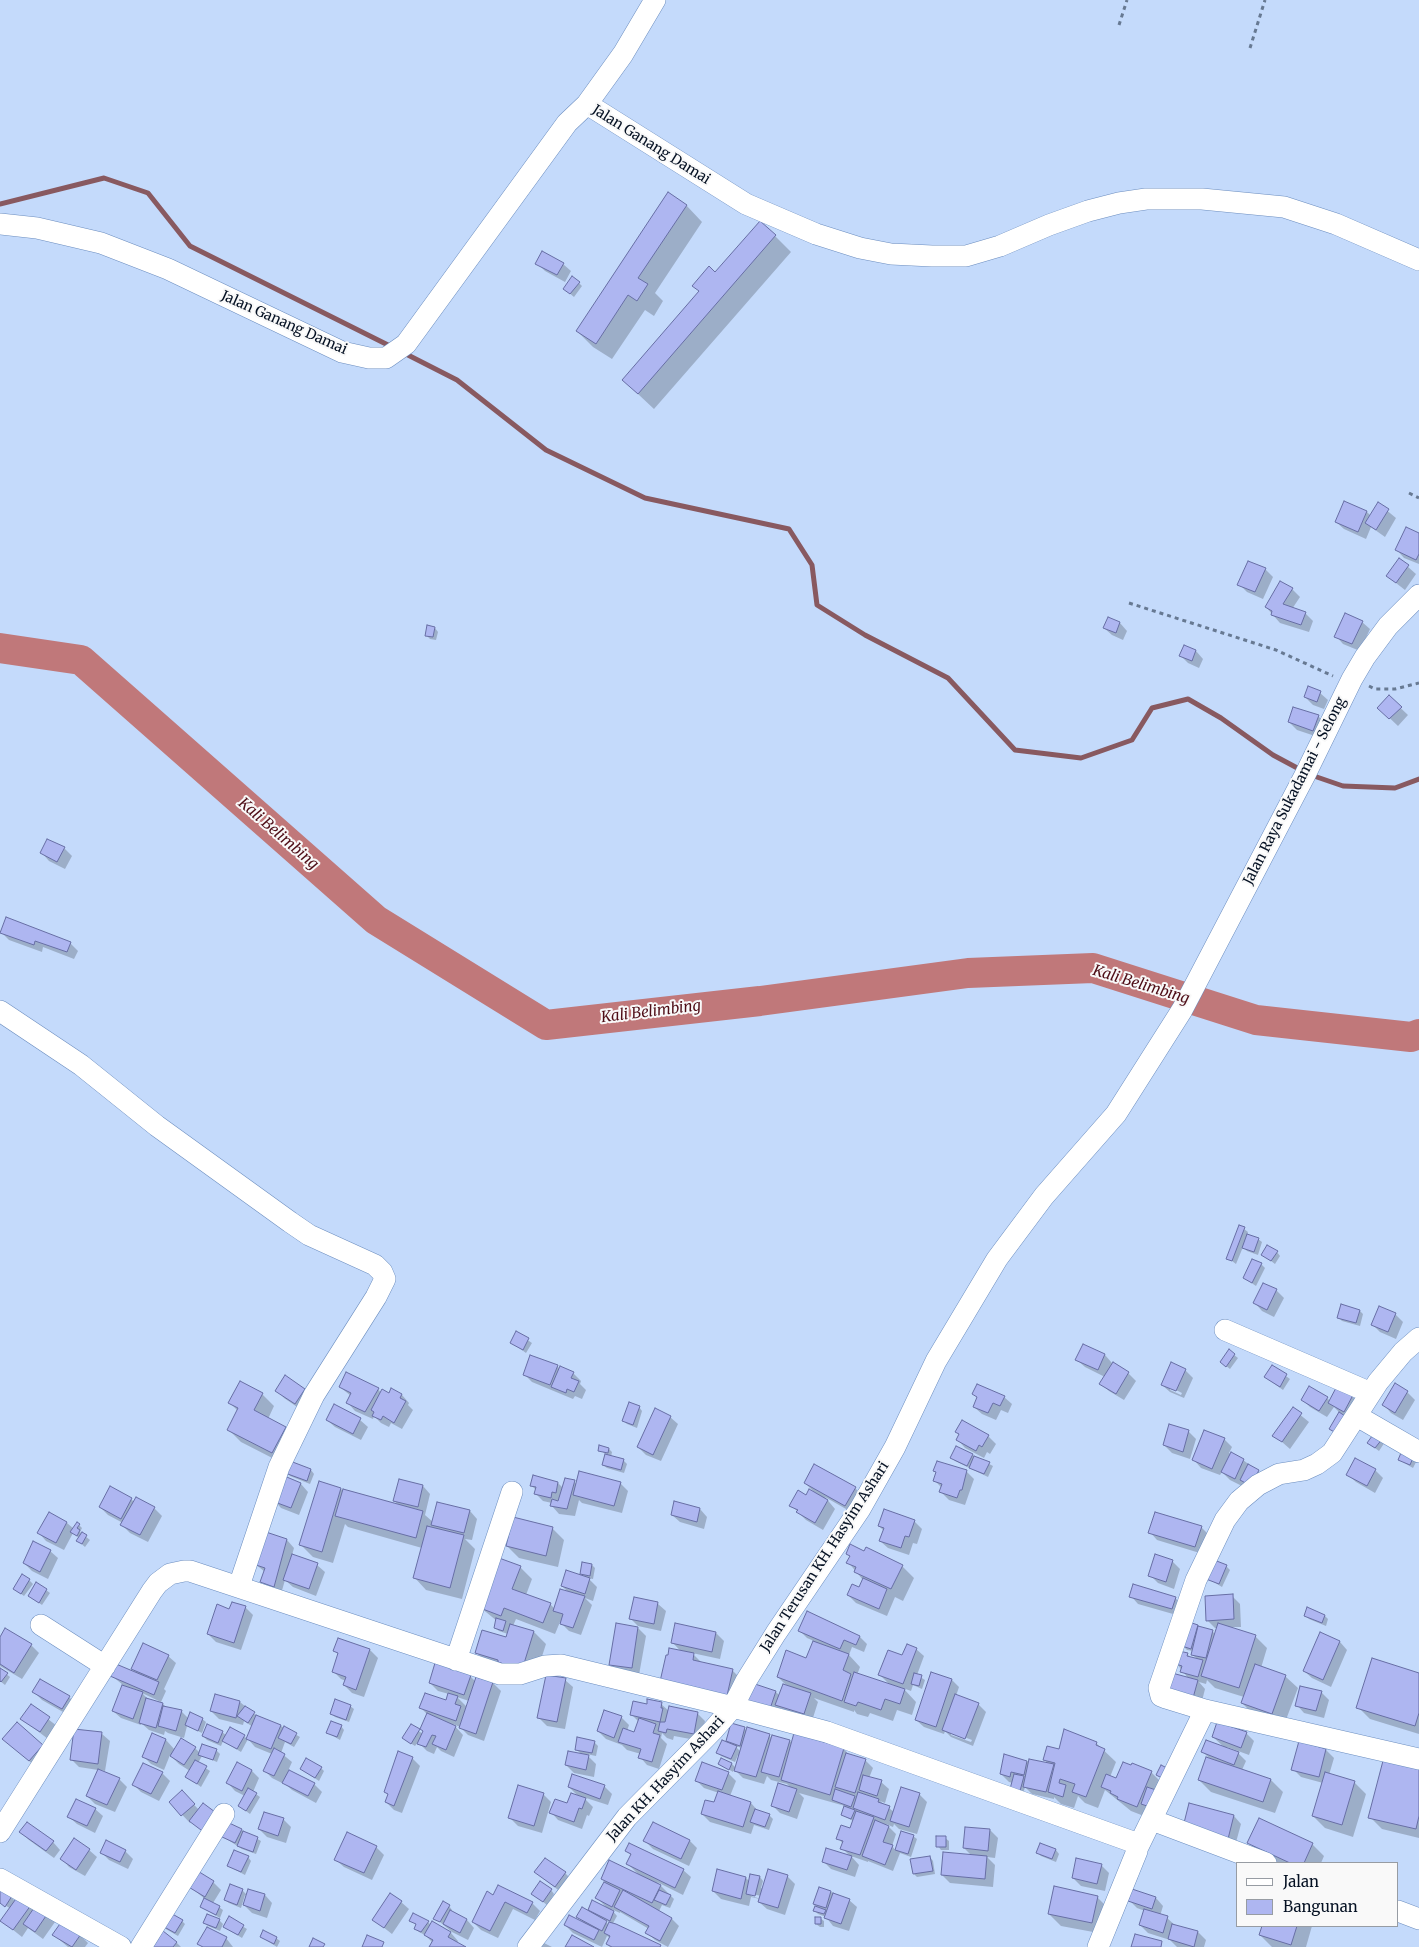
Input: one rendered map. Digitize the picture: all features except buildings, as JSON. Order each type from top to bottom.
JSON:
[{"type":"street","points":[[587,104],[623,54],[655,0]]},
{"type":"street","name":"Jalan Ganang Damai","points":[[0,224],[37,228],[101,243],[168,269],[342,352],[368,358],[386,358],[406,344],[567,123],[587,104],[746,204],[816,234],[860,248],[891,254],[966,256],[1000,246],[1088,211],[1146,198],[1202,199],[1284,207],[1336,224],[1419,260]]},
{"type":"street","name":"Jalan Raya Sukadamai - Selong","points":[[1185,1004],[1305,775],[1351,681],[1365,657],[1388,626],[1419,595]]},
{"type":"street","name":"Jalan Terusan KH. Hasyim Ashari","points":[[732,1707],[776,1633],[860,1508],[895,1447],[936,1361],[997,1259],[1044,1196],[1116,1114],[1185,1004]]},
{"type":"street","points":[[0,1011],[82,1065],[150,1122],[296,1226],[309,1235],[375,1265],[382,1272],[385,1279],[376,1297],[314,1395],[279,1467],[239,1586]]},
{"type":"street","points":[[1225,1330],[1371,1393]]},
{"type":"street","points":[[1419,1338],[1392,1364],[1332,1453],[1324,1460],[1304,1470],[1279,1474],[1258,1485],[1239,1501],[1224,1520],[1196,1580],[1159,1688],[1162,1696],[1166,1698],[1205,1710],[1419,1758]]},
{"type":"street","points":[[1357,1416],[1419,1452]]},
{"type":"street","points":[[456,1660],[512,1492]]},
{"type":"street","points":[[0,1832],[152,1591],[158,1583],[170,1574],[190,1571],[456,1660],[510,1675],[520,1674],[545,1666],[561,1665],[827,1732],[1123,1838],[1135,1843],[1138,1847]]},
{"type":"street","points":[[41,1625],[105,1666]]},
{"type":"street","name":"Jalan KH. Hasyim Ashari","points":[[528,1947],[627,1817],[732,1707]]},
{"type":"street","points":[[1098,1947],[1138,1847],[1205,1710]]},
{"type":"street","points":[[141,1947],[224,1814]]},
{"type":"street","points":[[1152,1820],[1263,1862]]},
{"type":"street","points":[[0,1879],[121,1947]]},
{"type":"street","points":[[1399,1912],[1419,1919]]},
{"type":"path","points":[[1119,25],[1127,0]]},
{"type":"path","points":[[1250,48],[1265,0]]},
{"type":"path","points":[[1409,493],[1419,498]]},
{"type":"path","points":[[1129,603],[1276,650],[1375,689],[1395,689],[1419,683]]},
{"type":"waterway","points":[[0,204],[104,178],[148,193],[190,246],[392,347]]},
{"type":"waterway","points":[[404,353],[457,380],[546,450],[645,498],[789,529],[812,565],[817,605],[865,635],[948,678],[1015,750],[1081,758],[1132,740],[1152,708],[1188,699],[1221,718],[1273,755],[1301,770]]},
{"type":"waterway","name":"Kali Belimbing","points":[[0,648],[81,660],[376,920],[546,1025],[760,1001],[968,973],[1093,968],[1256,1020],[1411,1037],[1419,1034]]},
{"type":"waterway","points":[[1311,775],[1343,786],[1395,788],[1419,779]]}]
